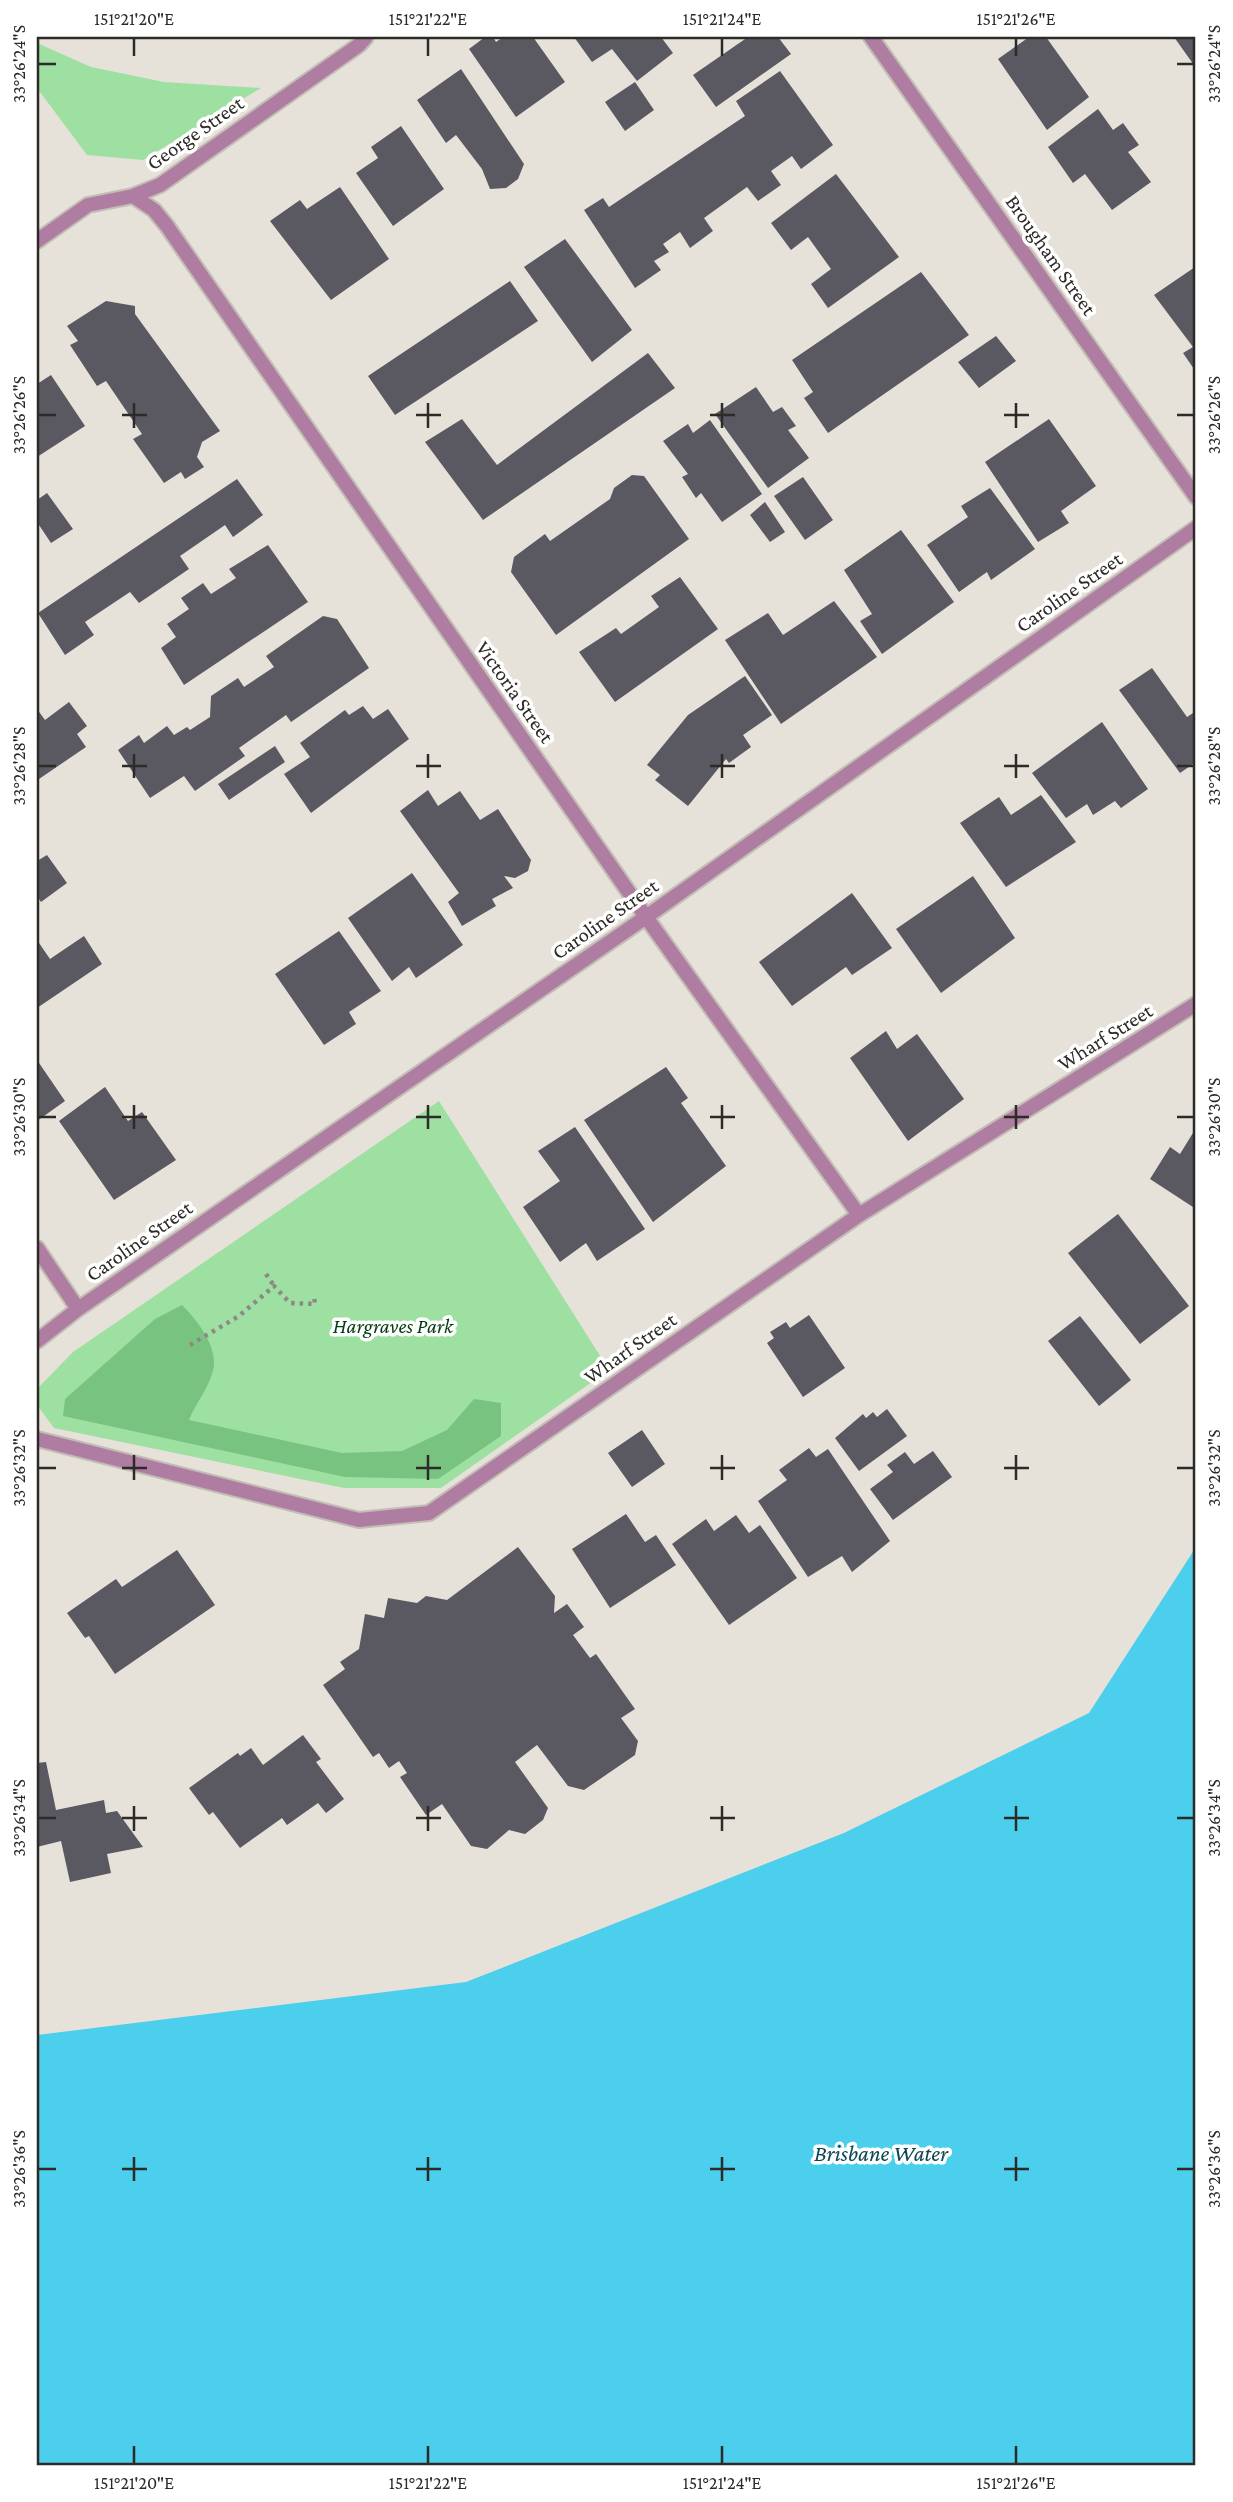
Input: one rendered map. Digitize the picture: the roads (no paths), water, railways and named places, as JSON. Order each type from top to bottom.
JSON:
[{"type":"street","name":"George Street","points":[[37,241],[88,205],[133,197],[160,185],[359,45],[366,37]]},
{"type":"street","name":"Brougham Street","points":[[871,37],[1196,498]]},
{"type":"street","name":"Victoria Street","points":[[133,197],[154,210],[167,226],[646,917],[859,1216]]},
{"type":"street","name":"Caroline Street","points":[[37,1342],[78,1309],[646,917],[1196,528]]},
{"type":"street","name":"Wharf Street","points":[[37,1439],[359,1520],[429,1513],[859,1216],[1196,1004]]},
{"type":"street","points":[[37,1248],[78,1309]]},
{"type":"water","name":"Brisbane Water","points":[[1196,1547],[1196,2465],[37,2465],[37,2035],[466,1982],[844,1833],[1089,1713]]},
{"type":"park label","name":"Hargraves Park","points":[[393,1326]]}]
